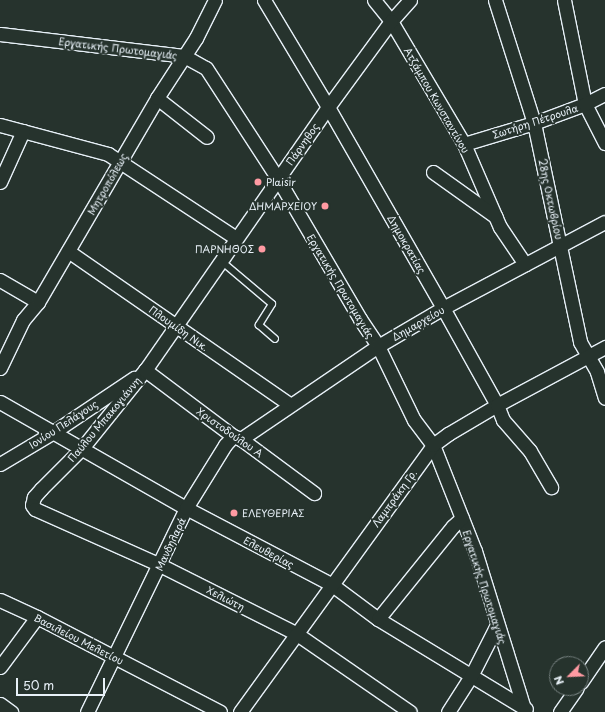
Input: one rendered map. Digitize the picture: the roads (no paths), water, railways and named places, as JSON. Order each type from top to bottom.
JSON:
[{"type":"street","name":"Μητροπόλεως","points":[[0,368],[24,320],[38,302],[157,98],[196,38],[215,0]]},
{"type":"street","name":"Δημοκρατίας","points":[[264,0],[328,107],[443,308],[497,405],[503,420],[530,451],[551,486]]},
{"type":"street","name":"Ατζάμπου Κωνσταντίνου","points":[[374,0],[390,21],[464,144],[496,217],[525,264]]},
{"type":"street","name":"Πάρνηθος","points":[[145,370],[174,326],[328,107],[390,21],[410,0]]},
{"type":"street","name":"28ης Οκτωβρίου","points":[[494,0],[534,123],[580,342],[597,372],[605,398]]},
{"type":"street","points":[[564,0],[585,104],[605,143]]},
{"type":"street","name":"Εργατικής Πρωτομαγιάς","points":[[0,34],[184,56],[206,68],[278,179],[360,319],[378,346],[414,420],[433,445],[475,551],[497,625],[526,710]]},
{"type":"street","name":"Σωτήρη Πέτρουλα","points":[[464,144],[534,123],[585,104],[605,94]]},
{"type":"street","points":[[157,98],[207,137]]},
{"type":"street","points":[[0,125],[108,154],[236,238]]},
{"type":"street","points":[[0,182],[23,131]]},
{"type":"street","points":[[433,172],[496,217]]},
{"type":"street","name":"Δημαρχείου","points":[[237,437],[290,405],[378,346],[443,308],[605,222]]},
{"type":"street","name":"Πλουμίδη Νικ.","points":[[68,251],[174,326],[290,405]]},
{"type":"street","points":[[0,280],[38,302]]},
{"type":"street","name":"Λαμπράκη Γρ.","points":[[240,712],[297,634],[331,584],[433,445],[448,434],[497,405],[605,347]]},
{"type":"street","name":"Ιονίου Πελάγους","points":[[0,464],[52,433],[145,370]]},
{"type":"street","name":"Χριστοδούλου Α","points":[[145,370],[314,493]]},
{"type":"street","name":"Παύλου Μπακογιάννη","points":[[32,505],[34,497],[82,448],[145,370]]},
{"type":"street","name":"Ελευθερίας","points":[[0,402],[186,508],[331,584],[378,619],[526,710]]},
{"type":"street","name":"Μανδηλαρά","points":[[87,712],[160,565],[186,508],[224,445],[237,437]]},
{"type":"street","name":"Χελιώτη","points":[[32,505],[36,510],[160,565],[297,634],[410,712]]},
{"type":"street","points":[[378,619],[462,518]]},
{"type":"street","name":"Βασιλείου Μελετίου","points":[[0,600],[114,656],[220,712]]},
{"type":"street","points":[[0,667],[37,617]]},
{"type":"street","points":[[448,712],[471,676],[497,625]]},
{"type":"street","points":[[589,671],[605,649]]},
{"type":"street","points":[[560,712],[571,696]]},
{"type":"street","points":[[0,704],[11,712]]},
{"type":"lane","points":[[220,260],[272,304],[260,325],[275,339]]},
{"type":"place","name":"Plaisir","points":[[258,182]]},
{"type":"place","name":"ΔΗΜΑΡΧΕΙΟΥ","points":[[325,206]]},
{"type":"place","name":"ΠΑΡΝΗΘΟΣ","points":[[262,249]]},
{"type":"place","name":"ΕΛΕΥΘΕΡΙΑΣ","points":[[234,513]]}]
